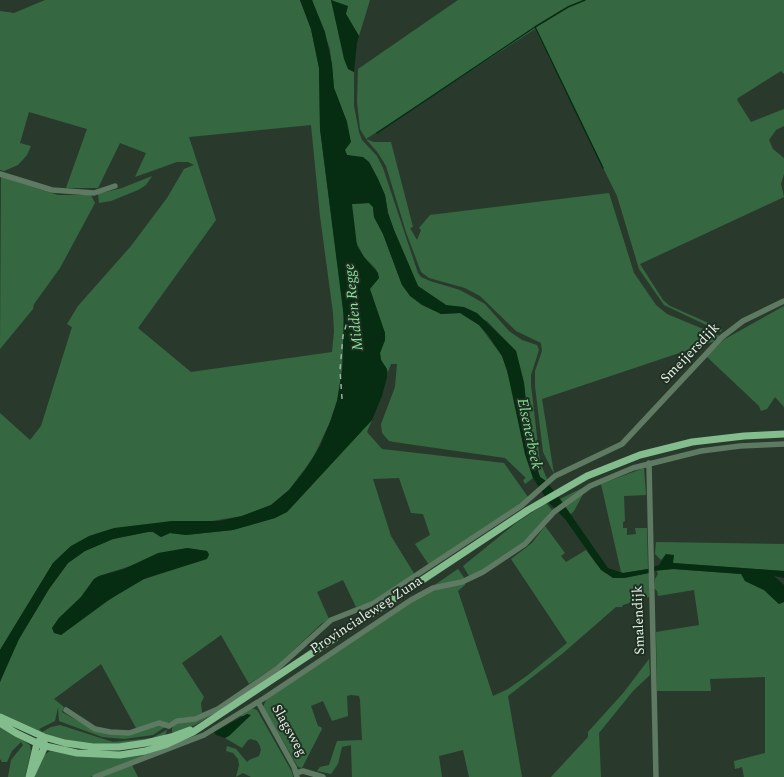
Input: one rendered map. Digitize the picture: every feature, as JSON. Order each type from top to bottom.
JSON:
[{"type":"main road","name":"Provincialeweg Zuna","points":[[0,723],[37,743],[77,753],[109,755],[140,752],[194,732],[544,500],[604,468],[651,451],[692,442],[720,438],[784,434]]},
{"type":"main road","name":"Provincialeweg Zuna","points":[[0,717],[44,737],[70,744],[107,748],[171,740]]},
{"type":"main road","points":[[29,777],[37,743],[44,737]]},
{"type":"main road","points":[[29,777],[45,746],[44,737]]},
{"type":"street","points":[[0,174],[52,190],[94,193],[116,186]]},
{"type":"street","name":"Smeijersdijk","points":[[627,440],[722,337],[744,321],[784,301]]},
{"type":"street","name":"Provincialeweg Zuna","points":[[66,710],[95,728],[110,732],[129,733],[159,724],[169,726],[178,720],[195,719],[218,709],[278,668],[331,620],[346,613],[374,604],[521,506],[548,482],[571,467],[627,440]]},
{"type":"street","name":"Provincialeweg Zuna","points":[[95,777],[204,735],[258,702],[420,595],[433,588],[462,582],[483,572],[525,544],[554,512],[590,486],[649,463],[700,451],[740,446],[784,444]]},
{"type":"street","name":"Smalendijk","points":[[649,463],[656,777]]},
{"type":"street","name":"Slagsweg","points":[[258,702],[296,775],[304,772],[323,777]]},
{"type":"street","points":[[169,726],[171,740]]},
{"type":"shaded area","points":[[45,0],[300,0],[311,29],[319,68],[320,129],[343,307],[344,357],[337,401],[330,422],[313,458],[289,490],[271,505],[242,516],[206,522],[172,521],[71,546],[53,563],[0,650],[0,413],[30,440],[41,426],[72,327],[67,324],[78,306],[131,246],[167,198],[184,169],[194,165],[188,162],[177,162],[135,177],[146,153],[120,143],[98,188],[66,188],[87,129],[29,112],[20,143],[31,146],[27,155],[18,165],[4,171],[0,170],[0,11],[14,13]],"holes":[[[311,125],[320,216],[333,313],[334,332],[332,352],[191,372],[138,328],[216,220],[189,137]]]},
{"type":"shaded area","points":[[312,0],[331,0],[348,69],[354,72],[354,106],[359,132],[362,140],[377,156],[383,168],[418,273],[421,277],[460,290],[485,304],[509,331],[522,340],[537,345],[539,350],[531,375],[531,385],[540,462],[547,479],[546,481],[540,477],[531,450],[524,383],[516,351],[487,321],[446,305],[418,286],[394,230],[388,213],[385,195],[369,162],[347,155],[345,150],[347,122],[334,88],[330,49]]},
{"type":"shaded area","points":[[332,0],[370,0],[359,36],[346,14]]},
{"type":"shaded area","points":[[458,0],[784,0],[784,74],[781,71],[737,100],[751,122],[784,109],[784,126],[776,130],[769,140],[773,149],[784,158],[784,174],[781,184],[784,197],[640,264],[663,300],[670,306],[722,329],[721,332],[664,305],[639,269],[617,196],[535,29],[366,139],[360,129],[357,102],[358,69]]},
{"type":"shaded area","points":[[366,139],[374,142],[391,142],[413,227],[410,228],[417,240],[421,230],[419,228],[430,215],[609,193],[634,273],[656,305],[667,314],[720,336],[715,341],[542,399],[554,474],[543,452],[535,386],[535,371],[542,351],[541,343],[516,331],[480,296],[465,288],[429,278],[421,272],[406,232],[386,166],[378,153]]},
{"type":"shaded area","points":[[152,176],[146,185],[138,190],[111,201],[99,203],[98,194],[122,188]]},
{"type":"shaded area","points":[[1,177],[58,195],[91,195],[95,203],[60,268],[34,304],[33,309],[0,349]]},
{"type":"shaded area","points":[[369,203],[373,207],[374,217],[383,234],[402,285],[441,314],[460,313],[479,325],[502,356],[513,390],[525,454],[533,478],[525,484],[523,480],[526,478],[505,458],[389,441],[382,433],[381,424],[395,387],[397,364],[391,364],[388,372],[381,360],[380,353],[385,340],[385,333],[369,289],[379,278],[376,269],[364,257],[355,240],[351,204]]},
{"type":"shaded area","points":[[784,306],[784,407],[775,397],[767,409],[761,411],[759,406],[706,356],[725,339]]},
{"type":"shaded area","points":[[372,420],[367,432],[382,449],[504,463],[528,497],[516,507],[429,565],[415,544],[430,535],[423,514],[411,513],[399,478],[373,479],[391,536],[415,575],[376,600],[356,607],[343,580],[317,592],[329,619],[321,624],[278,665],[249,684],[221,635],[182,663],[204,697],[201,703],[202,713],[193,717],[179,718],[168,723],[136,728],[101,664],[54,699],[64,707],[62,712],[94,730],[117,735],[158,726],[165,727],[153,735],[124,739],[102,737],[59,721],[58,707],[55,721],[39,729],[42,732],[51,727],[60,725],[113,742],[152,738],[167,730],[165,736],[134,744],[92,746],[42,734],[0,714],[0,682],[19,639],[49,589],[68,563],[85,551],[113,539],[148,532],[153,532],[161,537],[170,533],[186,535],[233,530],[275,518],[287,512]],"holes":[[[187,548],[207,551],[209,554],[144,579],[123,590],[61,635],[52,628],[59,618],[81,597],[94,579],[99,576]]]},
{"type":"shaded area","points":[[644,468],[646,495],[624,496],[625,521],[623,522],[623,528],[627,528],[627,535],[636,534],[635,528],[647,528],[648,569],[623,573],[621,572],[601,484]]},
{"type":"shaded area","points":[[588,485],[574,511],[570,515],[560,499]]},
{"type":"shaded area","points":[[546,503],[552,510],[524,543],[473,576],[469,576],[463,566],[516,523]]},
{"type":"shaded area","points":[[545,526],[565,553],[561,556],[566,562],[586,550],[597,565],[624,578],[649,573],[649,597],[623,605],[622,607],[616,607],[562,654],[508,696],[522,777],[469,777],[463,750],[439,756],[442,777],[352,777],[351,745],[342,747],[338,764],[331,774],[317,771],[320,767],[329,765],[337,741],[362,740],[360,700],[359,696],[351,695],[347,696],[348,716],[332,721],[323,701],[311,706],[318,726],[322,729],[302,768],[298,767],[263,707],[266,700],[458,569],[465,579],[465,585],[458,591],[493,696],[508,689],[528,675],[567,643],[511,559],[532,543]]},
{"type":"shaded area","points":[[656,542],[784,544],[784,571],[673,563],[666,554],[661,560],[655,554]]},
{"type":"shaded area","points":[[674,569],[742,574],[745,581],[764,590],[779,604],[784,602],[784,777],[744,777],[742,767],[735,769],[734,761],[765,753],[765,677],[710,679],[711,691],[657,691],[656,632],[699,625],[694,590],[658,596],[657,591],[654,588],[655,579],[658,574],[656,570]]},
{"type":"shaded area","points":[[649,659],[650,675],[633,691],[599,733],[601,777],[551,777],[588,737],[588,732],[624,692]]},
{"type":"shaded area","points":[[252,708],[257,710],[292,772],[293,777],[251,777],[243,773],[236,777],[239,765],[238,759],[233,753],[226,751],[227,746],[236,749],[247,762],[259,756],[261,750],[260,746],[257,741],[251,739],[248,740],[242,748],[225,738],[250,716],[240,716]]},
{"type":"shaded area","points":[[218,712],[177,733],[172,732],[174,724]]},
{"type":"shaded area","points":[[0,726],[30,745],[31,751],[25,777],[8,777],[11,760],[23,745],[21,742],[12,751],[7,762],[2,762],[0,759]]},
{"type":"shaded area","points":[[171,746],[90,777],[33,777],[44,755],[50,751],[81,756]]},
{"type":"shaded area","points":[[132,765],[138,777],[100,777]]},
{"type":"water","points":[[300,0],[312,0],[325,32],[332,64],[334,88],[347,122],[351,142],[345,150],[347,155],[363,157],[369,162],[385,195],[388,213],[394,230],[418,286],[446,305],[464,307],[477,313],[516,351],[524,383],[531,450],[540,477],[546,481],[560,499],[608,568],[623,573],[648,569],[659,565],[666,554],[674,555],[673,563],[784,571],[784,578],[774,576],[784,585],[784,602],[779,604],[764,590],[745,581],[741,574],[673,569],[654,571],[624,578],[613,578],[601,570],[565,519],[549,503],[533,478],[525,454],[507,370],[502,356],[488,335],[479,325],[460,313],[441,314],[422,305],[410,296],[402,285],[383,234],[374,217],[373,207],[369,203],[352,204],[357,246],[364,257],[378,273],[379,278],[370,289],[385,333],[385,340],[380,353],[381,360],[387,369],[387,377],[382,396],[372,420],[287,512],[275,518],[233,530],[186,535],[170,533],[161,537],[153,532],[148,532],[113,539],[85,551],[68,563],[49,589],[19,639],[0,682],[0,650],[53,563],[71,546],[89,536],[114,528],[172,521],[219,521],[242,516],[271,505],[289,490],[305,470],[320,446],[337,401],[342,372],[344,318],[320,129],[319,68],[311,29]]},
{"type":"water","points":[[331,0],[348,6],[346,14],[359,36],[354,72],[348,69],[344,59]]},
{"type":"water","points":[[187,548],[207,551],[209,555],[207,559],[144,579],[107,601],[61,635],[54,633],[52,628],[59,618],[81,597],[94,579],[99,576],[124,569],[158,553]]},
{"type":"water","points":[[247,714],[251,715],[229,736],[225,738],[216,735],[214,732]]},
{"type":"waterway","points":[[585,0],[568,7],[535,27],[603,168]]},
{"type":"waterway","points":[[377,133],[535,27]]},
{"type":"railway","points":[[342,399],[340,370],[343,336],[349,315]]},
{"type":"water label","name":"Midden Regge","points":[[355,307]]},
{"type":"water label","name":"Elsenerbeek","points":[[528,434]]}]
